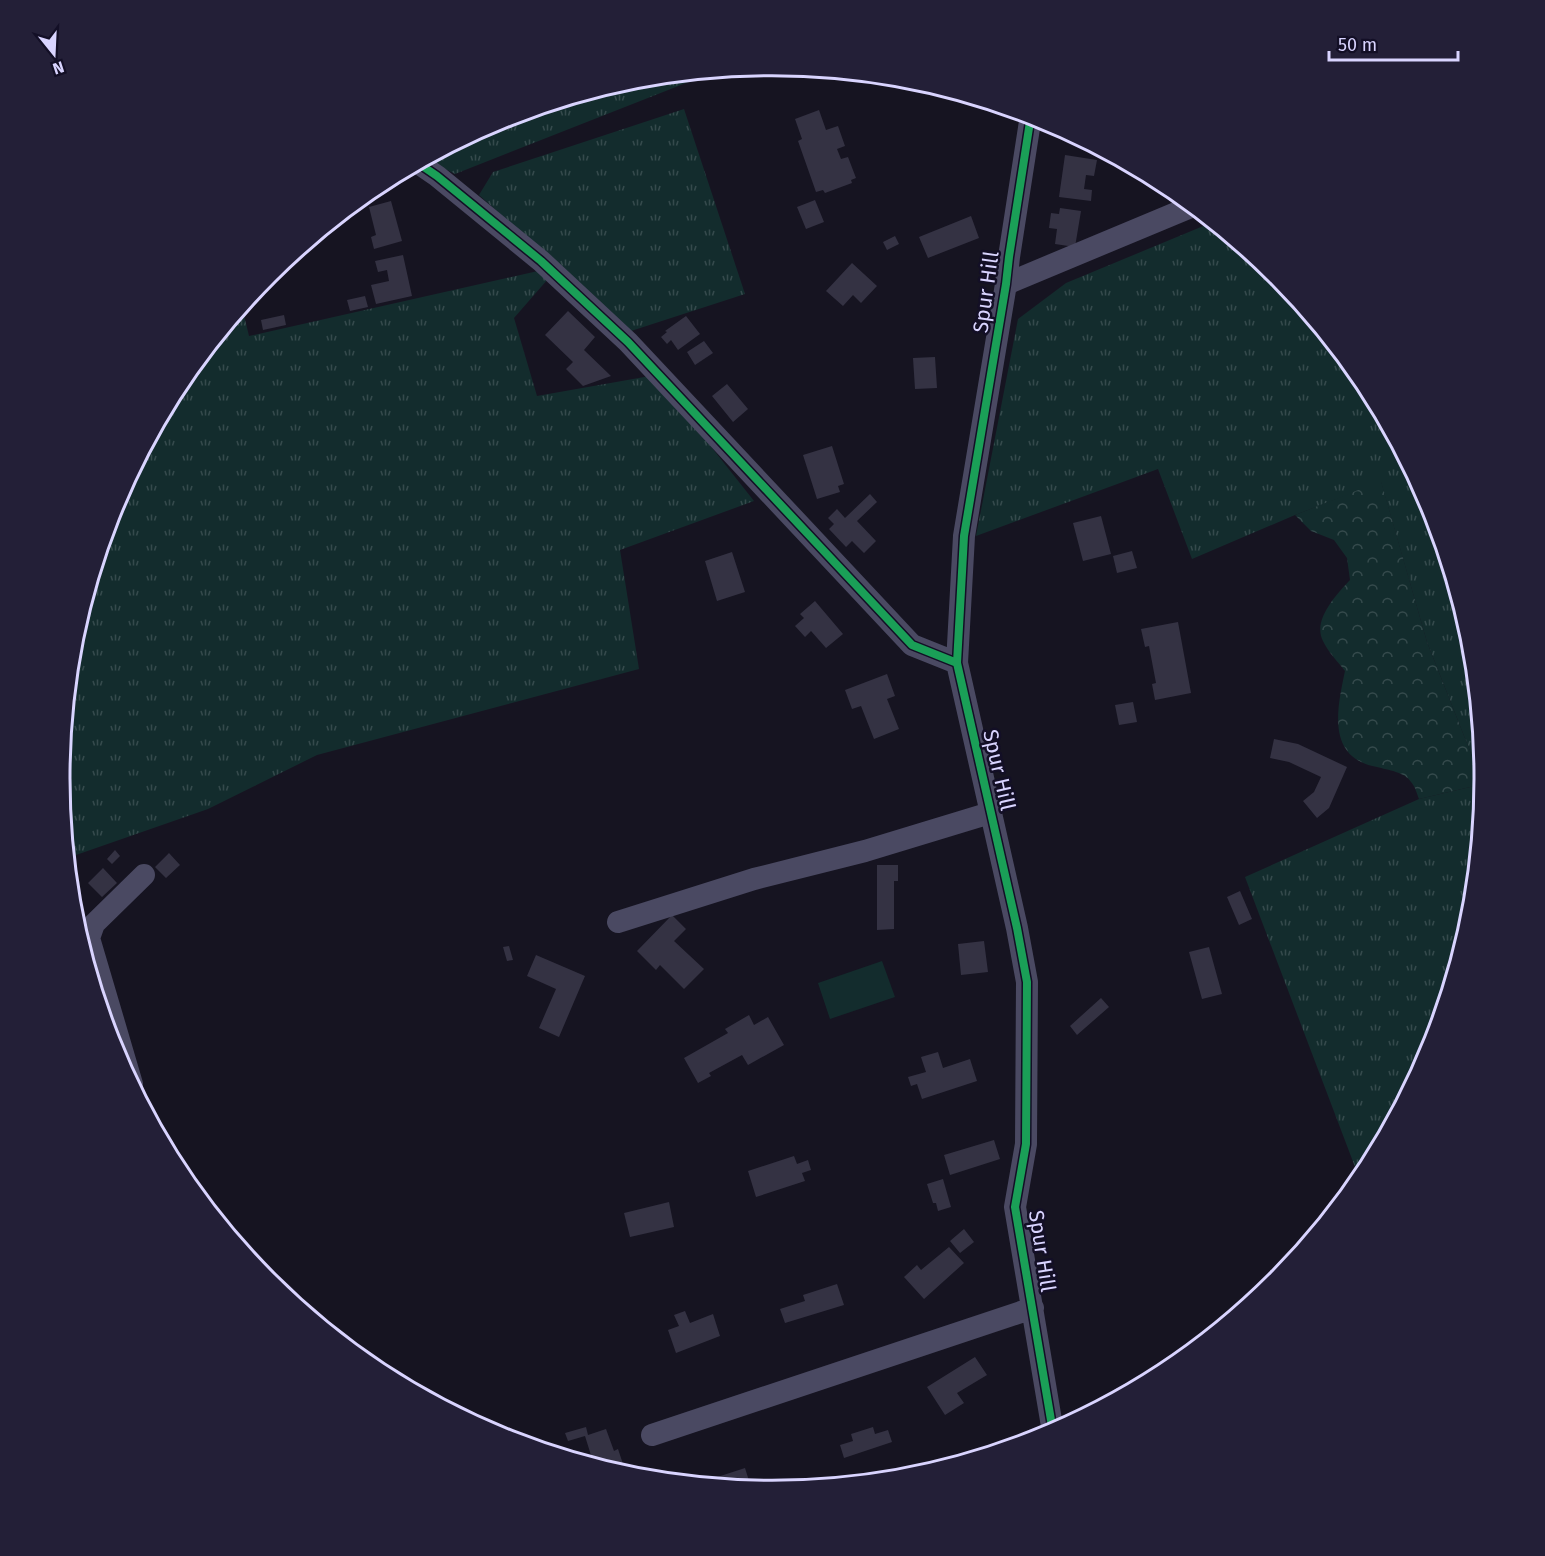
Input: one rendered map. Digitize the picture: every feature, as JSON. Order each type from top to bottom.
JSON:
[{"type":"street","name":"Spur Hill","points":[[1029,124],[1006,284],[964,536],[957,663],[1017,928],[1028,996],[1026,1144],[1015,1207],[1051,1422]]},
{"type":"street","points":[[425,168],[541,261],[628,342],[912,645],[957,663]]},
{"type":"street","points":[[1006,284],[1184,210]]},
{"type":"street","points":[[618,922],[754,879],[864,851],[990,813]]},
{"type":"street","points":[[89,938],[94,924],[144,875]]},
{"type":"street","points":[[89,940],[110,1010]]},
{"type":"street","points":[[652,1436],[1033,1308]]},
{"type":"green space","points":[[692,81],[686,83],[455,174],[434,163],[504,129],[591,100],[636,89]]},
{"type":"green space","points":[[684,109],[745,294],[631,331],[479,195],[493,172]]},
{"type":"green space","points":[[1205,225],[1269,282],[1300,315],[1356,388],[1380,427],[1421,509],[1451,596],[1461,641],[1473,732],[1474,760],[1427,642],[1381,482],[1295,515],[1192,559],[1158,469],[976,536],[1018,319],[1066,283]]},
{"type":"green space","points":[[538,271],[548,279],[514,318],[537,396],[650,376],[705,439],[754,501],[620,550],[639,669],[317,755],[208,809],[76,855],[76,858],[70,778],[72,732],[84,641],[94,596],[108,552],[143,468],[189,388],[244,316],[249,336]]},
{"type":"green space","points":[[1381,481],[1427,642],[1474,760],[1474,786],[1419,799],[1414,786],[1405,776],[1361,762],[1349,754],[1342,743],[1338,716],[1345,671],[1328,649],[1320,633],[1323,616],[1350,580],[1347,558],[1334,540],[1311,531],[1295,515]]},
{"type":"green space","points":[[1474,786],[1473,824],[1461,915],[1451,960],[1421,1047],[1380,1129],[1356,1168],[1245,877],[1419,799]]},
{"type":"green space","points":[[882,961],[895,997],[830,1019],[818,983]]},
{"type":"building","points":[[819,110],[826,130],[838,126],[845,146],[837,149],[841,159],[848,157],[856,178],[851,180],[852,183],[825,193],[823,190],[816,192],[798,141],[802,139],[795,119]]},
{"type":"building","points":[[1065,155],[1097,160],[1094,176],[1086,175],[1084,189],[1092,190],[1091,201],[1059,197]]},
{"type":"building","points":[[815,200],[824,222],[806,229],[797,207]]},
{"type":"building","points":[[391,201],[402,241],[374,249],[371,237],[376,235],[369,207]]},
{"type":"building","points":[[1060,208],[1081,211],[1075,247],[1055,244],[1057,229],[1049,228],[1051,213],[1059,214]]},
{"type":"building","points":[[971,216],[979,238],[928,258],[919,237]]},
{"type":"building","points":[[895,236],[899,244],[887,250],[883,242]]},
{"type":"building","points":[[403,255],[412,296],[376,304],[371,285],[389,281],[387,270],[378,272],[375,261]]},
{"type":"building","points":[[852,263],[877,286],[861,303],[853,295],[843,306],[826,291]]},
{"type":"building","points":[[365,296],[368,307],[350,311],[347,300]]},
{"type":"building","points":[[568,311],[595,337],[584,350],[611,376],[583,386],[566,369],[573,362],[545,335]]},
{"type":"building","points":[[284,315],[286,325],[263,330],[261,320]]},
{"type":"building","points":[[686,316],[700,334],[678,350],[671,340],[667,344],[661,337],[667,332],[665,331]]},
{"type":"building","points":[[704,341],[713,353],[695,365],[687,352]]},
{"type":"building","points":[[935,357],[937,388],[915,389],[913,358]]},
{"type":"building","points":[[727,384],[748,409],[733,422],[712,396]]},
{"type":"building","points":[[832,446],[844,484],[838,486],[840,492],[817,499],[803,455]]},
{"type":"building","points":[[870,494],[877,502],[857,521],[876,541],[864,553],[852,541],[846,547],[829,529],[834,524],[828,518],[837,509],[845,518]]},
{"type":"building","points":[[1101,516],[1111,554],[1083,561],[1073,523]]},
{"type":"building","points":[[1132,551],[1137,568],[1117,573],[1113,556]]},
{"type":"building","points":[[732,552],[745,592],[717,601],[705,561]]},
{"type":"building","points":[[815,601],[843,634],[826,648],[811,631],[805,637],[795,626],[804,618],[800,614]]},
{"type":"building","points":[[1178,622],[1191,693],[1155,700],[1152,684],[1156,683],[1149,646],[1145,647],[1141,629]]},
{"type":"building","points":[[887,674],[895,696],[887,699],[899,729],[874,739],[861,706],[852,709],[845,690]]},
{"type":"building","points":[[1133,702],[1137,722],[1119,725],[1115,705]]},
{"type":"building","points":[[1274,739],[1298,744],[1347,767],[1329,808],[1317,818],[1303,801],[1314,792],[1321,777],[1289,762],[1270,758]]},
{"type":"building","points":[[115,850],[120,856],[112,864],[107,859]]},
{"type":"building","points":[[169,853],[180,865],[166,878],[155,867]]},
{"type":"building","points":[[877,865],[898,865],[898,881],[894,881],[894,929],[877,930]]},
{"type":"building","points":[[103,868],[117,883],[102,897],[88,883]]},
{"type":"building","points":[[1240,891],[1252,919],[1239,925],[1227,897]]},
{"type":"building","points":[[672,915],[686,929],[674,941],[704,969],[684,989],[660,965],[656,970],[637,951]]},
{"type":"building","points":[[984,941],[988,972],[961,975],[958,944]]},
{"type":"building","points":[[509,946],[513,960],[507,961],[503,947]]},
{"type":"building","points":[[1209,947],[1222,994],[1202,999],[1189,952]]},
{"type":"building","points":[[536,955],[585,976],[559,1037],[539,1028],[556,989],[527,976]]},
{"type":"building","points":[[1101,998],[1109,1007],[1077,1035],[1070,1026]]},
{"type":"building","points":[[749,1015],[754,1025],[768,1017],[784,1045],[748,1065],[742,1055],[709,1073],[711,1076],[698,1083],[684,1058],[728,1033],[725,1029]]},
{"type":"building","points":[[938,1052],[943,1068],[970,1059],[977,1081],[922,1099],[917,1084],[911,1086],[908,1077],[926,1072],[921,1057]]},
{"type":"building","points":[[994,1140],[1000,1159],[950,1175],[944,1155]]},
{"type":"building","points":[[794,1156],[797,1164],[808,1160],[811,1170],[802,1173],[805,1181],[756,1197],[748,1171]]},
{"type":"building","points":[[943,1179],[951,1207],[938,1211],[927,1184]]},
{"type":"building","points":[[669,1202],[674,1227],[630,1237],[624,1213]]},
{"type":"building","points":[[964,1229],[974,1242],[960,1253],[950,1241]]},
{"type":"building","points":[[949,1247],[964,1263],[924,1299],[904,1277],[917,1265],[921,1270]]},
{"type":"building","points":[[837,1284],[844,1305],[785,1323],[780,1309],[805,1301],[803,1295]]},
{"type":"building","points":[[685,1311],[690,1323],[713,1314],[720,1336],[676,1353],[668,1330],[679,1326],[674,1315]]},
{"type":"building","points":[[975,1357],[987,1375],[957,1393],[964,1403],[945,1415],[927,1387]]},
{"type":"building","points":[[586,1427],[588,1435],[606,1429],[614,1451],[618,1449],[623,1464],[591,1456],[585,1436],[568,1441],[565,1433]]},
{"type":"building","points":[[873,1427],[875,1434],[888,1430],[892,1442],[844,1458],[840,1445],[853,1441],[851,1434]]},
{"type":"building","points":[[745,1468],[748,1479],[727,1478],[717,1477]]},
{"type":"cycle path","points":[[1029,125],[1006,284],[964,536],[957,663],[1017,928],[1027,982],[1026,1144],[1015,1207],[1051,1422]]},
{"type":"cycle path","points":[[425,168],[541,261],[628,342],[912,645],[957,663]]}]
